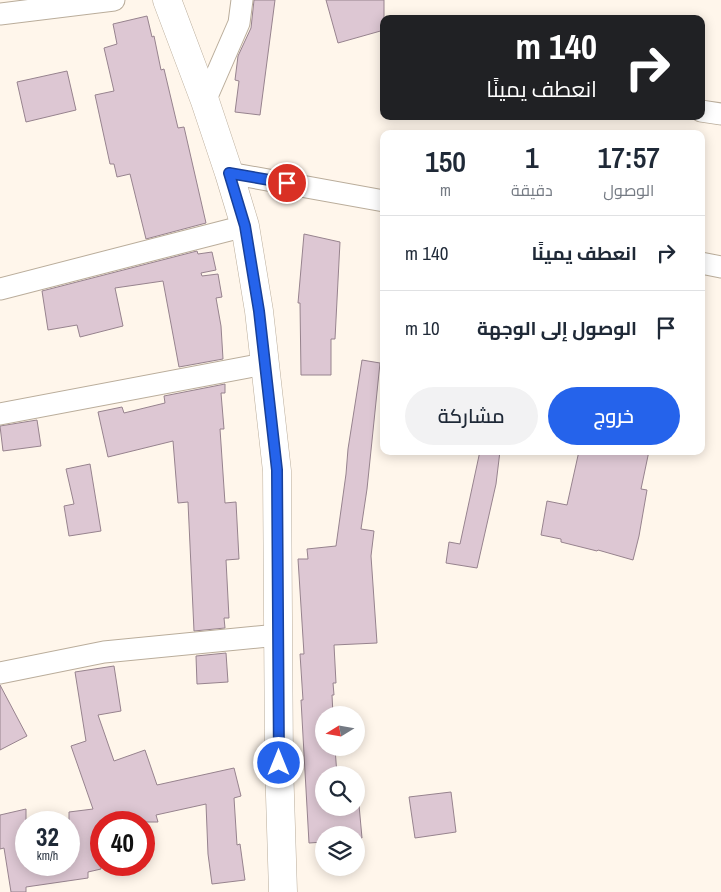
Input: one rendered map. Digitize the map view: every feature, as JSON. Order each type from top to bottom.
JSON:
[{"type":"street","points":[[0,14],[114,0]]},
{"type":"street","points":[[167,0],[205,100],[245,226],[259,311],[277,470],[283,892]]},
{"type":"street","points":[[205,100],[239,23],[242,0]]},
{"type":"street","points":[[705,112],[721,114]]},
{"type":"street","points":[[229,173],[380,200]]},
{"type":"street","points":[[0,289],[245,226]]},
{"type":"street","points":[[705,264],[721,267]]},
{"type":"street","points":[[0,414],[264,364]]},
{"type":"street","points":[[0,673],[104,652],[278,635]]},
{"type":"building","points":[[254,0],[275,0],[260,115],[235,112],[239,81],[235,80],[238,56],[251,28]]},
{"type":"building","points":[[326,0],[384,0],[384,15],[380,15],[380,31],[338,43]]},
{"type":"building","points":[[147,16],[152,37],[154,36],[161,70],[164,69],[178,128],[184,127],[206,223],[146,239],[130,174],[117,177],[114,164],[110,164],[95,95],[114,91],[104,48],[117,44],[113,24]]},
{"type":"building","points":[[67,71],[76,110],[26,122],[17,82]]},
{"type":"building","points":[[304,234],[340,242],[335,339],[331,339],[331,375],[301,375],[300,303],[298,303]]},
{"type":"building","points":[[197,251],[198,254],[212,252],[216,270],[201,273],[202,276],[218,274],[222,297],[216,298],[221,326],[223,359],[179,367],[163,281],[115,288],[123,326],[80,337],[77,325],[48,330],[42,291]]},
{"type":"building","points":[[362,360],[380,363],[361,529],[374,531],[371,556],[377,643],[334,645],[336,683],[333,683],[333,706],[315,706],[315,756],[336,756],[336,766],[315,766],[315,816],[360,816],[361,826],[315,826],[315,843],[309,843],[301,700],[303,700],[300,654],[304,654],[298,559],[308,559],[307,549],[336,546],[348,449]]},
{"type":"building","points":[[225,384],[225,393],[221,393],[224,429],[220,429],[225,503],[236,502],[239,559],[226,560],[229,618],[224,618],[225,628],[194,631],[188,502],[178,503],[173,441],[108,457],[98,412],[122,407],[124,413],[165,403],[164,396]]},
{"type":"building","points":[[37,420],[41,446],[3,451],[0,426]]},
{"type":"building","points":[[479,455],[500,455],[496,484],[477,568],[446,563],[449,542],[460,544]]},
{"type":"building","points":[[578,455],[648,455],[641,489],[647,490],[633,560],[561,542],[561,539],[541,535],[547,501],[567,505]]},
{"type":"building","points":[[90,464],[101,531],[69,536],[64,506],[74,504],[66,469]]},
{"type":"building","points":[[226,653],[228,682],[197,684],[196,656]]},
{"type":"building","points":[[114,666],[121,711],[98,715],[114,761],[145,750],[157,785],[234,768],[241,796],[234,798],[237,845],[240,844],[245,880],[212,884],[208,854],[206,804],[156,815],[158,822],[155,822],[155,811],[90,811],[90,872],[88,872],[88,878],[26,887],[26,892],[11,892],[4,848],[0,849],[0,815],[15,812],[15,876],[80,876],[80,811],[77,811],[93,809],[71,746],[86,741],[75,672]]},
{"type":"building","points":[[0,685],[27,736],[0,750]]},
{"type":"building","points":[[451,792],[456,832],[415,838],[409,797]]},
{"type":"route","points":[[279,763],[277,470],[259,311],[245,226],[229,173],[287,183]]}]
